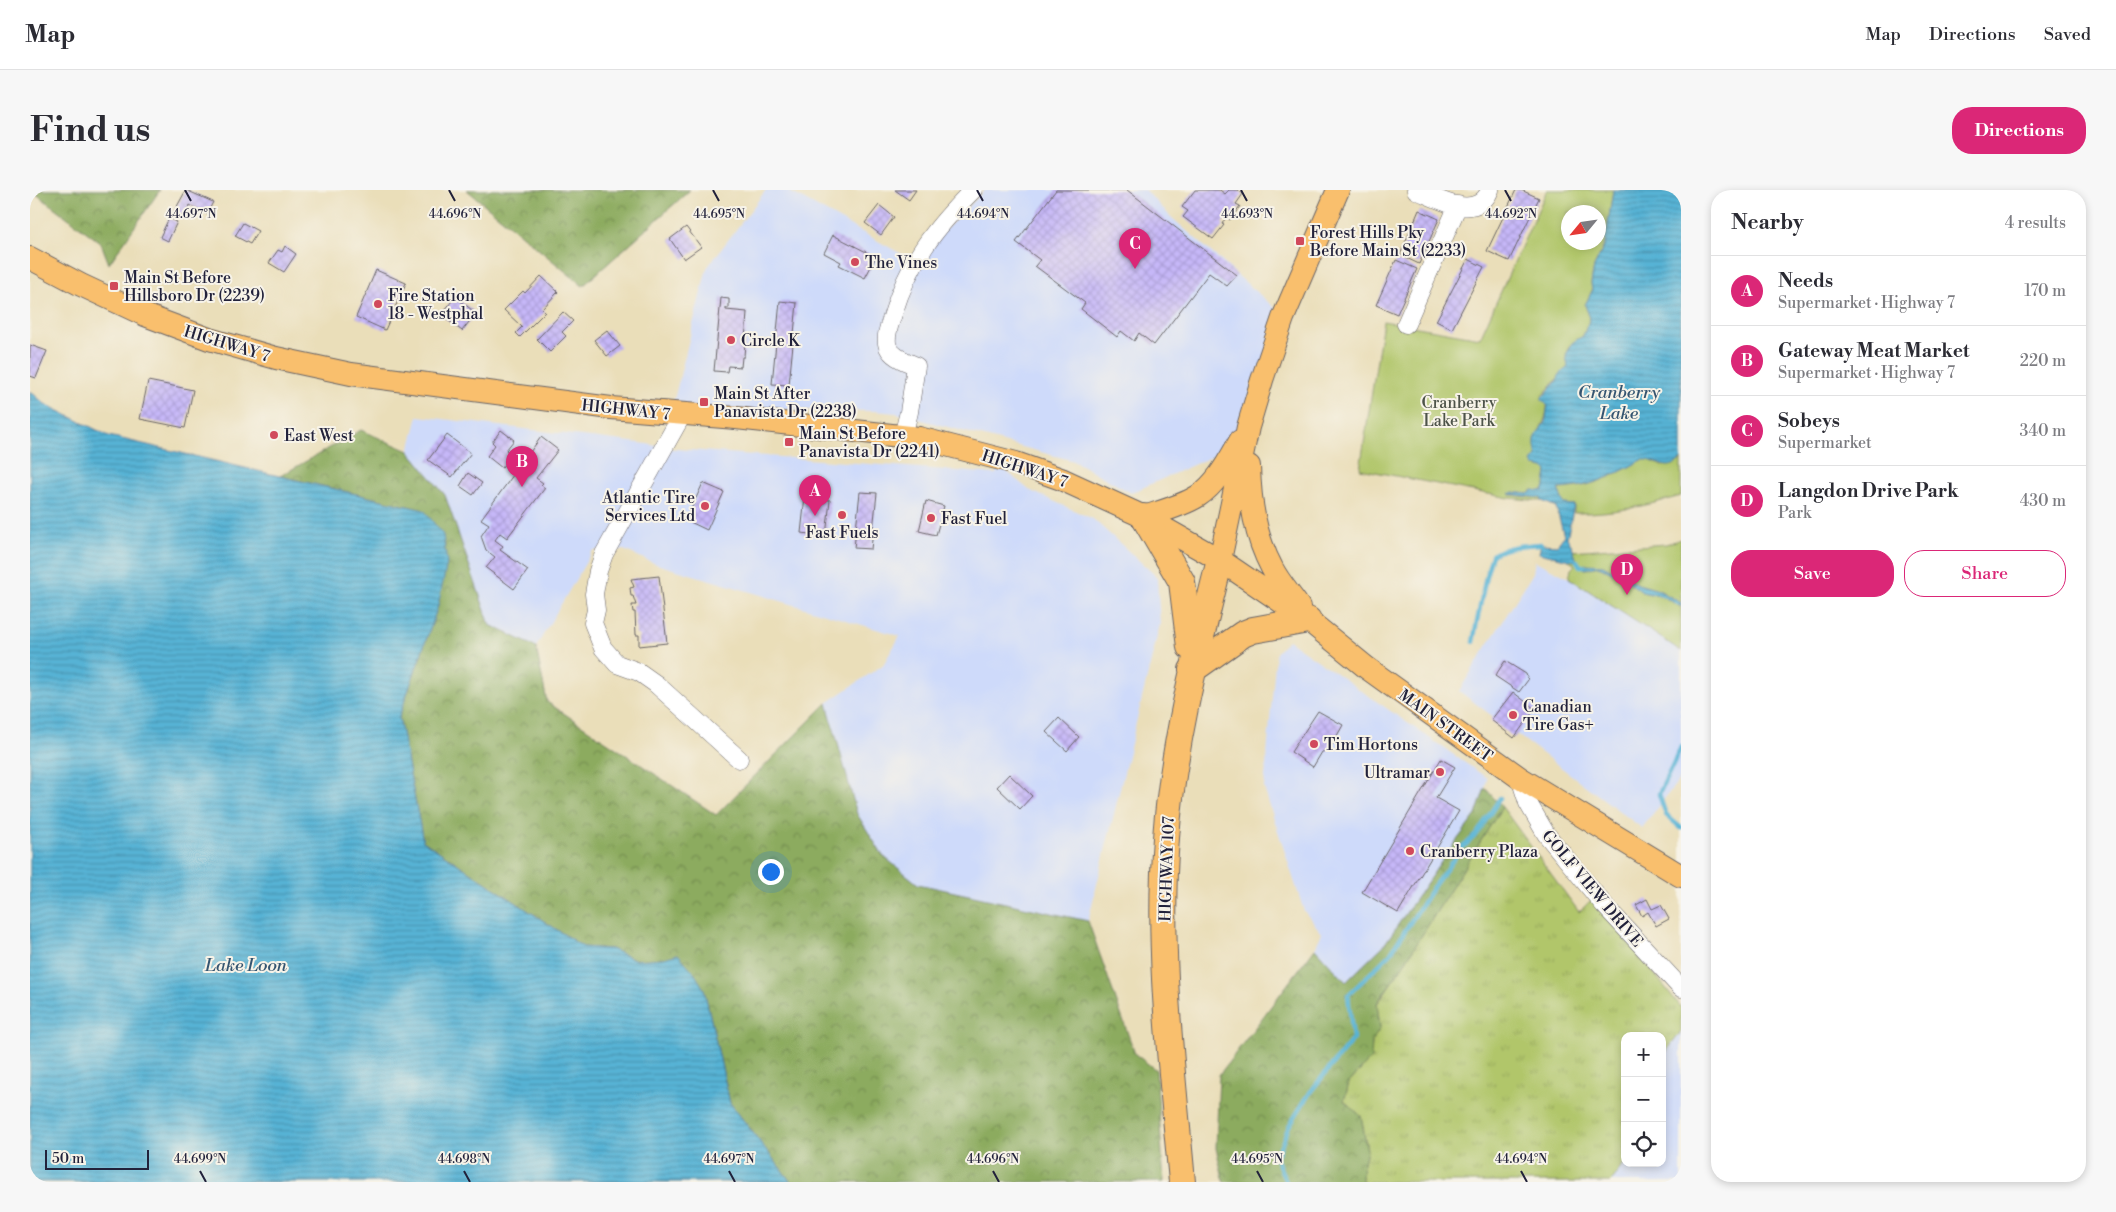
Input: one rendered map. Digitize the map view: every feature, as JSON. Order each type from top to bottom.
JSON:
[{"type":"highway","points":[[1144,517],[1182,582],[1192,670],[1243,634],[1254,630],[1308,620]]},
{"type":"highway","name":"HIGHWAY 107","points":[[1182,1182],[1167,1014],[1164,884],[1169,804],[1186,696],[1220,560]]},
{"type":"main road","points":[[1220,560],[1248,427],[1283,318],[1338,190]]},
{"type":"main road","name":"HIGHWAY 7","points":[[30,258],[145,315],[209,339],[276,358],[351,374],[611,408],[745,419],[903,436],[951,445],[1016,463],[1061,479],[1144,517],[1220,560]]},
{"type":"main road","points":[[1144,517],[1188,501],[1209,487],[1225,466],[1248,427]]},
{"type":"main road","points":[[1248,427],[1250,497],[1256,528],[1272,570],[1308,620]]},
{"type":"main road","name":"MAIN STREET","points":[[1220,560],[1308,620],[1367,668],[1520,778],[1681,876]]},
{"type":"street","points":[[903,436],[909,412],[916,366],[896,357],[889,348],[886,337],[907,275],[920,252],[944,220],[973,190]]},
{"type":"street","points":[[1416,190],[1467,207],[1478,205],[1488,196],[1490,190]]},
{"type":"street","points":[[1406,324],[1458,205]]},
{"type":"street","points":[[682,414],[604,554],[598,571],[594,594],[596,610],[593,623],[603,648],[617,664],[639,672],[656,684],[739,759]]},
{"type":"street","name":"GOLF VIEW DRIVE","points":[[1520,778],[1528,803],[1546,834],[1604,905],[1681,988]]},
{"type":"shaded area","points":[[766,190],[787,190],[919,264],[931,244],[985,190],[1145,190],[1172,218],[1284,316],[1246,419],[1213,456],[1131,493],[1074,461],[896,413],[875,411],[672,408],[707,268]]},
{"type":"shaded area","points":[[418,416],[647,444],[665,448],[996,474],[999,465],[1029,490],[1093,519],[1157,577],[1160,624],[1088,921],[918,884],[883,856],[857,814],[827,703],[883,665],[900,636],[656,564],[624,550],[593,550],[536,647],[490,625],[445,495],[409,451]]},
{"type":"shaded area","points":[[1535,561],[1569,578],[1681,651],[1681,777],[1642,828],[1459,691],[1533,573]]},
{"type":"shaded area","points":[[1288,640],[1487,778],[1481,806],[1476,815],[1448,852],[1384,946],[1346,982],[1315,948],[1322,933],[1304,911],[1264,788],[1276,653]]},
{"type":"shaded area","points":[[1681,1032],[1681,1182],[1611,1182],[1622,1167],[1666,1167],[1666,1052]]},
{"type":"green space","points":[[31,190],[160,190],[109,264],[101,243]]},
{"type":"green space","points":[[467,190],[690,190],[583,286]]},
{"type":"green space","name":"Cranberry Lake Park","points":[[1547,190],[1613,190],[1606,237],[1606,205],[1561,205],[1561,250],[1602,250],[1594,267],[1591,283],[1592,291],[1585,305],[1590,318],[1583,336],[1571,344],[1566,355],[1568,367],[1542,396],[1544,402],[1547,403],[1547,410],[1536,441],[1537,456],[1533,463],[1547,471],[1545,487],[1541,491],[1533,490],[1528,494],[1513,492],[1510,495],[1541,498],[1542,501],[1509,498],[1360,469],[1383,321],[1480,338]]},
{"type":"green space","points":[[361,430],[409,451],[445,495],[490,625],[536,647],[547,702],[716,815],[827,703],[857,814],[883,856],[918,884],[1088,921],[1135,1054],[1156,1070],[1164,1182],[791,1182],[730,1103],[704,989],[678,955],[636,960],[611,949],[583,947],[423,841],[399,717],[438,606],[424,510],[280,476]]},
{"type":"green space","points":[[1648,459],[1662,466],[1680,461],[1681,459],[1681,496],[1615,511],[1588,513],[1574,513],[1574,505],[1564,504],[1558,489],[1591,484]]},
{"type":"green space","points":[[1681,539],[1681,603],[1659,590],[1638,584],[1603,565],[1580,566],[1586,569],[1598,566],[1606,569],[1625,579],[1642,592],[1664,597],[1681,607],[1681,651],[1569,578],[1571,569],[1575,565],[1569,561],[1571,551],[1666,544]]},
{"type":"green space","points":[[1485,788],[1502,807],[1402,967],[1377,1003],[1380,1028],[1372,1041],[1371,1058],[1349,1083],[1344,1101],[1361,1116],[1367,1150],[1362,1171],[1362,1182],[1224,1182],[1216,1148],[1219,1075],[1315,948],[1346,982],[1384,945],[1476,815]]},
{"type":"green space","points":[[1502,807],[1579,912],[1593,898],[1681,1007],[1681,1032],[1666,1052],[1666,1032],[1621,1032],[1622,1167],[1611,1182],[1362,1182],[1362,1171],[1367,1150],[1361,1116],[1344,1101],[1349,1083],[1371,1058],[1372,1041],[1380,1028],[1377,1004]]},
{"type":"water","name":"Cranberry Lake","points":[[1613,190],[1681,190],[1681,459],[1671,466],[1642,460],[1611,476],[1592,483],[1558,489],[1564,504],[1574,505],[1567,538],[1577,561],[1574,561],[1539,553],[1541,544],[1557,545],[1564,536],[1556,507],[1542,501],[1541,498],[1509,494],[1513,492],[1528,494],[1533,490],[1543,491],[1545,487],[1547,471],[1544,468],[1534,466],[1532,462],[1537,456],[1535,441],[1545,422],[1548,406],[1541,399],[1556,382],[1560,374],[1568,367],[1566,355],[1573,342],[1583,336],[1590,318],[1585,305],[1592,291],[1591,283],[1594,267],[1602,250],[1606,250]]},
{"type":"water","name":"Lake Loon","points":[[30,391],[45,404],[109,436],[424,510],[443,535],[447,563],[438,606],[399,717],[423,841],[583,947],[611,949],[636,960],[664,958],[678,954],[693,971],[704,989],[730,1103],[791,1182],[30,1182]]},
{"type":"water","points":[[1585,564],[1603,565],[1638,584],[1658,590],[1681,603],[1681,607],[1664,597],[1642,592],[1625,579],[1606,569],[1598,566],[1586,569],[1580,566]]},
{"type":"building","points":[[186,190],[213,202],[207,214],[190,205],[184,217],[174,212]]},
{"type":"building","points":[[895,190],[916,190],[909,200]]},
{"type":"building","points":[[1056,190],[1127,190],[1237,275],[1227,286],[1209,273],[1154,345],[1139,333],[1134,341],[1121,331],[1117,337],[1081,309],[1085,303],[1035,266],[1040,260],[1016,242]]},
{"type":"building","points":[[1195,190],[1220,190],[1225,194],[1229,190],[1238,190],[1243,194],[1236,204],[1240,206],[1230,220],[1226,217],[1222,224],[1224,225],[1213,239],[1183,217],[1188,211],[1182,207]]},
{"type":"building","points":[[1516,190],[1521,190],[1539,198],[1509,261],[1487,251]]},
{"type":"building","points":[[879,205],[894,217],[881,235],[865,223]]},
{"type":"building","points":[[1419,210],[1439,219],[1419,264],[1400,255]]},
{"type":"building","points":[[169,218],[177,222],[168,241],[160,237]]},
{"type":"building","points":[[243,223],[258,231],[250,244],[235,236]]},
{"type":"building","points":[[686,227],[701,247],[684,259],[670,239]]},
{"type":"building","points":[[833,235],[876,257],[865,278],[839,265],[841,262],[824,253]]},
{"type":"building","points":[[285,246],[296,254],[284,272],[269,263],[278,250],[282,252]]},
{"type":"building","points":[[1468,259],[1484,267],[1452,329],[1436,321]]},
{"type":"building","points":[[1396,260],[1417,269],[1397,314],[1376,305]]},
{"type":"building","points":[[376,270],[406,283],[385,330],[356,317]]},
{"type":"building","points":[[541,276],[558,292],[542,309],[545,312],[520,337],[516,333],[522,327],[504,310],[523,291],[525,293]]},
{"type":"building","points":[[455,297],[476,313],[462,331],[441,315]]},
{"type":"building","points":[[721,298],[729,299],[729,308],[726,308],[726,310],[747,312],[744,357],[742,357],[741,367],[728,366],[727,372],[714,371]]},
{"type":"building","points":[[780,301],[797,303],[789,385],[772,384]]},
{"type":"building","points":[[563,312],[573,321],[562,332],[566,336],[550,352],[537,339]]},
{"type":"building","points":[[607,330],[620,346],[607,356],[594,340]]},
{"type":"building","points":[[30,345],[47,351],[36,378],[30,376]]},
{"type":"building","points":[[148,381],[193,390],[185,428],[140,419]]},
{"type":"building","points":[[501,430],[514,440],[506,450],[512,455],[502,468],[487,456],[495,445],[492,442]]},
{"type":"building","points":[[447,435],[471,453],[452,477],[428,460]]},
{"type":"building","points":[[541,437],[558,450],[536,478],[543,483],[541,485],[545,488],[507,538],[500,533],[495,540],[503,546],[500,550],[528,570],[514,589],[486,568],[495,557],[486,550],[481,536],[489,524],[481,519]]},
{"type":"building","points":[[468,473],[482,483],[473,495],[460,486]]},
{"type":"building","name":"Atlantic Tire Services Ltd","points":[[703,483],[724,492],[707,530],[686,520]]},
{"type":"building","points":[[860,492],[877,493],[871,549],[854,548]]},
{"type":"building","points":[[805,497],[830,500],[826,536],[801,533]]},
{"type":"building","name":"Fast Fuel","points":[[926,501],[944,506],[936,535],[919,531]]},
{"type":"building","points":[[659,576],[667,643],[639,646],[639,635],[636,635],[635,612],[633,612],[632,605],[636,605],[633,596],[631,596],[630,588],[634,587],[631,579]]},
{"type":"building","points":[[1505,661],[1526,674],[1528,680],[1519,692],[1495,676]]},
{"type":"building","name":"Canadian Tire Gas+","points":[[1513,692],[1535,709],[1514,738],[1491,720]]},
{"type":"building","name":"Tim Hortons","points":[[1318,711],[1343,725],[1329,750],[1322,752],[1313,767],[1291,752]]},
{"type":"building","points":[[1059,718],[1079,737],[1067,751],[1046,732]]},
{"type":"building","name":"Cranberry Plaza","points":[[1441,759],[1455,767],[1436,798],[1459,811],[1398,913],[1362,892]]},
{"type":"building","points":[[1009,774],[1032,796],[1020,809],[997,787]]},
{"type":"building","points":[[1647,899],[1652,909],[1661,905],[1669,919],[1656,926],[1648,912],[1642,916],[1636,905]]},
{"type":"waterway","points":[[1473,642],[1492,555],[1510,548],[1541,544]]},
{"type":"waterway","points":[[1577,561],[1580,566],[1584,566]]},
{"type":"waterway","points":[[1681,747],[1659,794],[1666,815],[1681,828]]},
{"type":"waterway","points":[[1286,1182],[1276,1158],[1289,1126],[1311,1091],[1353,1039],[1348,995],[1390,954],[1433,887],[1462,848],[1477,834],[1500,798]]},
{"type":"place","name":"Forest Hills Pky Before Main St (2233)","points":[[1300,241]]},
{"type":"place","name":"The Vines","points":[[855,262]]},
{"type":"place","name":"Sobeys","points":[[1135,269]]},
{"type":"place","name":"Main St Before Hillsboro Dr (2239)","points":[[114,286]]},
{"type":"place","name":"Fire Station 18 - Westphal","points":[[378,304]]},
{"type":"place","name":"Circle K","points":[[731,340]]},
{"type":"place","name":"Main St After Panavista Dr (2238)","points":[[704,402]]},
{"type":"place","name":"East West","points":[[274,435]]},
{"type":"place","name":"Main St Before Panavista Dr (2241)","points":[[789,442]]},
{"type":"place","name":"Gateway Meat Market","points":[[522,487]]},
{"type":"place","name":"Atlantic Tire Services Ltd","points":[[705,506]]},
{"type":"place","name":"Fast Fuels","points":[[842,515]]},
{"type":"place","name":"Needs","points":[[815,516]]},
{"type":"place","name":"Fast Fuel","points":[[931,518]]},
{"type":"place","name":"Langdon Drive Park","points":[[1627,595]]},
{"type":"place","name":"Canadian Tire Gas+","points":[[1513,715]]},
{"type":"place","name":"Tim Hortons","points":[[1314,744]]},
{"type":"place","name":"Ultramar","points":[[1440,772]]},
{"type":"place","name":"Cranberry Plaza","points":[[1410,851]]}]
